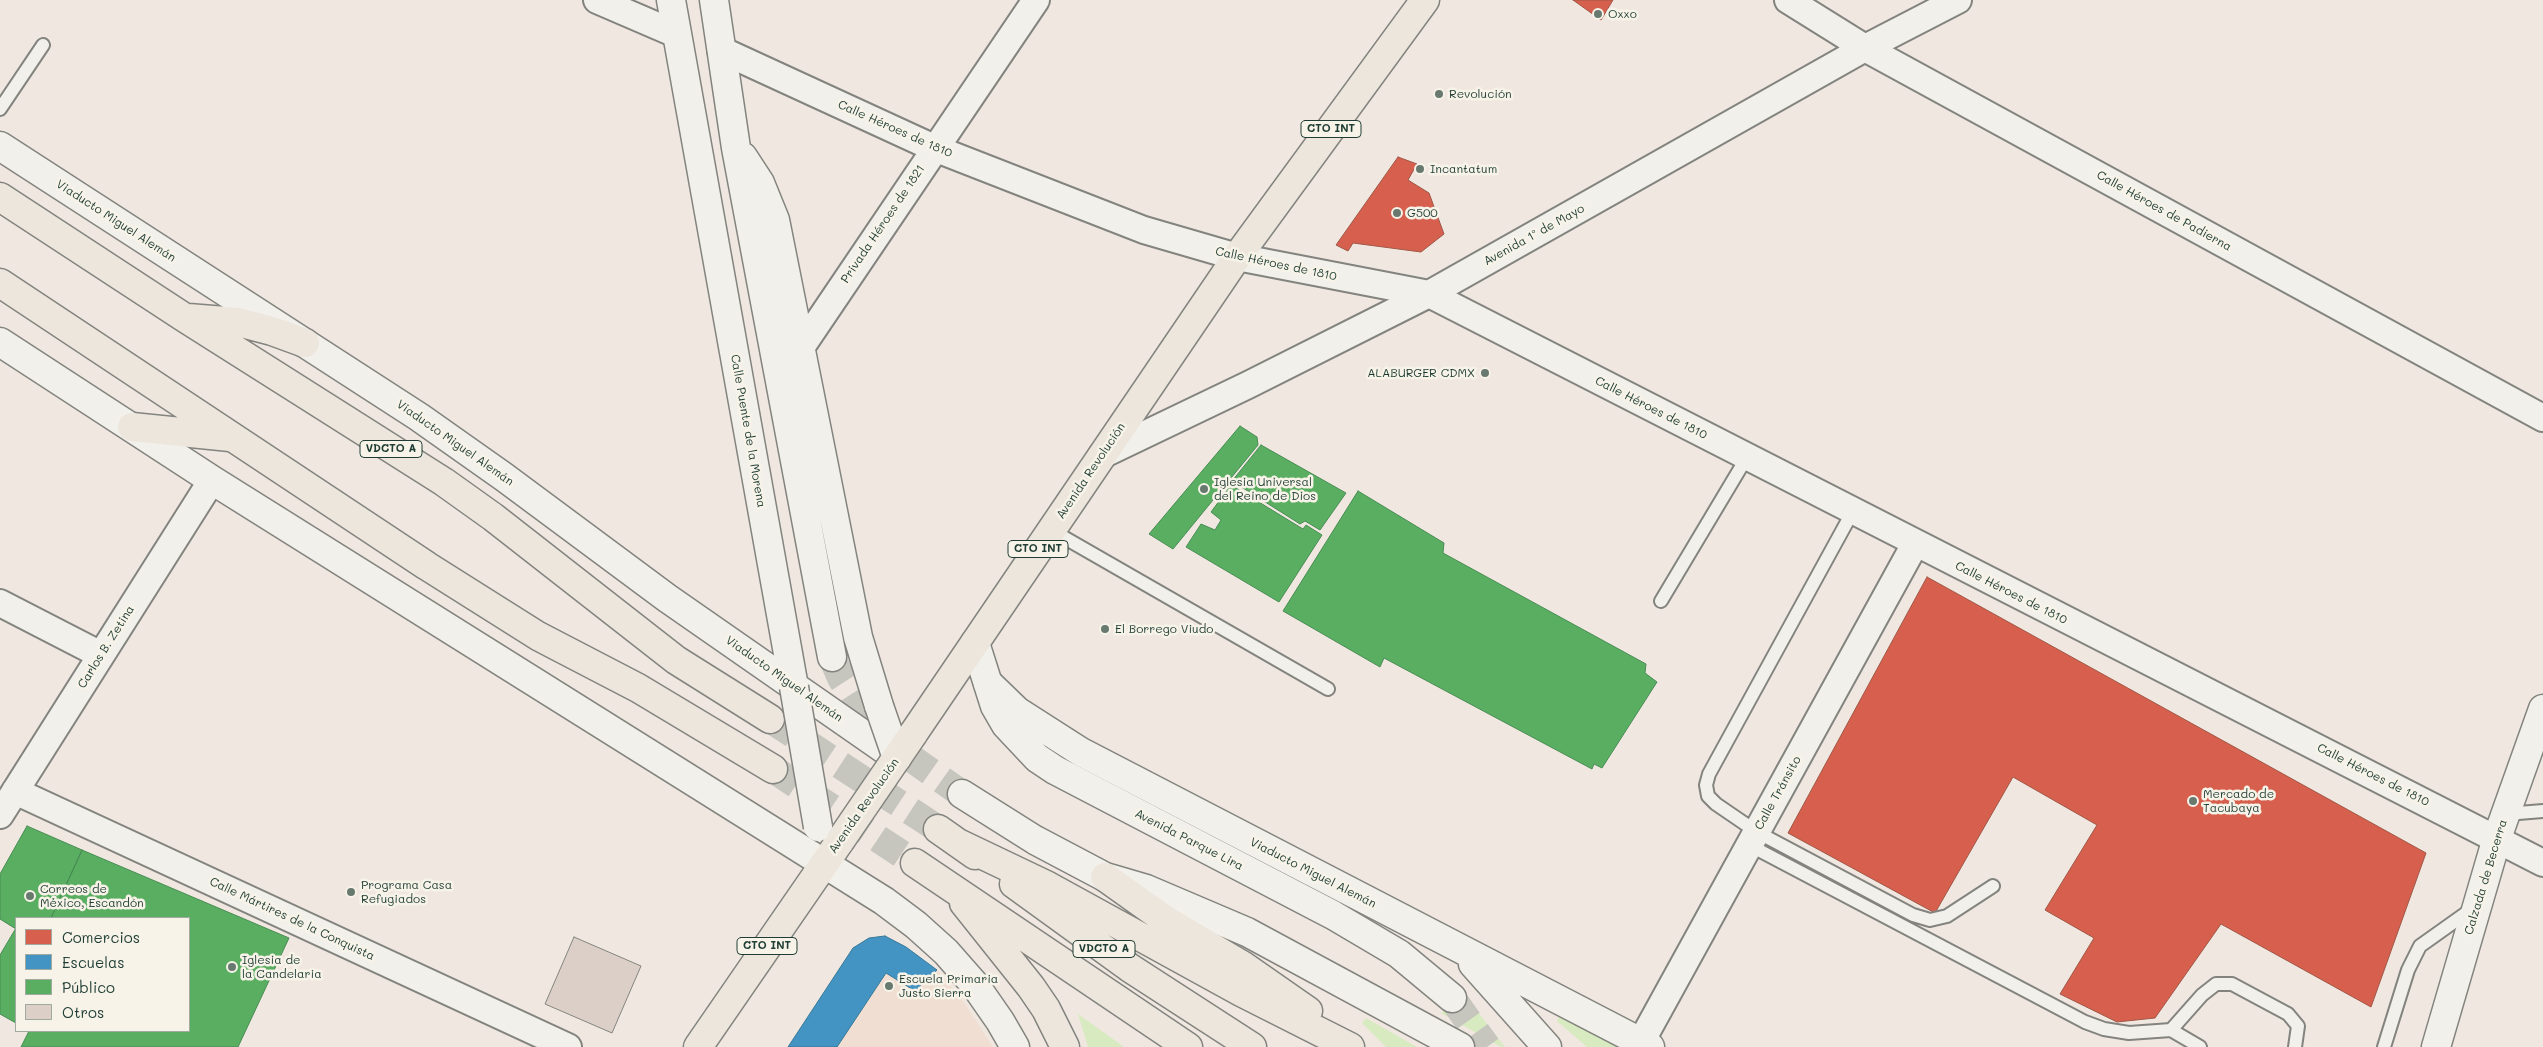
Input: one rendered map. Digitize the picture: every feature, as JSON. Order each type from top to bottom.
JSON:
[{"type":"main road","name":"Calle Puente de la Morena","points":[[671,0],[788,677],[829,834]]},
{"type":"main road","points":[[714,0],[736,148],[832,657]]},
{"type":"main road","name":"Avenida Revolución","points":[[698,1047],[824,863],[829,834],[897,758],[1237,257],[1425,0]]},
{"type":"main road","name":"Viaducto Miguel Alemán","points":[[0,146],[419,416],[667,598],[788,677],[897,758]]},
{"type":"main road","points":[[736,148],[760,183],[769,201],[775,220],[858,637],[897,758]]},
{"type":"main road","name":"VDCTO A","points":[[0,197],[185,318],[444,482],[493,517],[676,660],[770,719]]},
{"type":"main road","points":[[0,283],[419,561],[530,631],[638,688],[773,769]]},
{"type":"main road","points":[[185,318],[238,322],[272,331],[305,343]]},
{"type":"main road","points":[[0,342],[212,480],[884,901],[916,925],[946,952],[980,992],[1015,1047]]},
{"type":"main road","points":[[132,427],[233,438]]},
{"type":"main road","name":"Avenida Parque Lira","points":[[975,643],[994,706],[1006,725],[1037,758],[1064,775],[1334,915],[1399,954],[1452,998]]},
{"type":"main road","name":"Viaducto Miguel Alemán","points":[[988,683],[1017,711],[1081,752],[1646,1044]]},
{"type":"main road","name":"Calzada de Becerra","points":[[2436,1047],[2501,826],[2543,709]]},
{"type":"main road","points":[[962,794],[1035,840],[1105,877],[1164,919],[1276,988],[1355,1047]]},
{"type":"main road","name":"VDCTO A","points":[[938,829],[1130,968],[1252,1047]]},
{"type":"main road","points":[[960,844],[1048,886],[1224,984],[1350,1047]]},
{"type":"main road","name":"VDCTO A","points":[[915,863],[949,884],[1188,1047]]},
{"type":"main road","points":[[1105,877],[1146,889],[1248,932],[1460,1047]]},
{"type":"main road","points":[[949,884],[1031,987],[1046,1009],[1066,1047]]},
{"type":"main road","points":[[1458,948],[1502,994],[1547,1047]]},
{"type":"street","points":[[598,0],[676,34]]},
{"type":"street","name":"Privada Héroes de 1821","points":[[800,350],[934,148],[1036,0]]},
{"type":"street","name":"Calle Héroes de Padierna","points":[[1788,0],[1865,48],[2543,418]]},
{"type":"street","name":"Avenida 1º de Mayo","points":[[1102,455],[1248,385],[1429,294],[1865,48],[1958,0]]},
{"type":"street","name":"Calle Héroes de 1810","points":[[721,50],[934,148],[1144,230],[1237,257],[1429,294],[1915,544],[2501,826],[2543,864]]},
{"type":"street","name":"Carlos B. Zetina","points":[[0,815],[212,480]]},
{"type":"street","name":"Calle Tránsito","points":[[1646,1044],[1753,838],[1915,544]]},
{"type":"street","points":[[0,603],[101,654]]},
{"type":"street","name":"Calle Mártires de la Conquista","points":[[15,791],[568,1047]]},
{"type":"lane","points":[[0,109],[43,45]]},
{"type":"lane","points":[[1661,601],[1746,457]]},
{"type":"lane","points":[[1853,511],[1709,774],[1706,785],[1708,796],[1753,838],[2085,1022],[2104,1029],[2128,1033],[2171,1030],[2200,1047]]},
{"type":"lane","points":[[1051,530],[1328,689]]},
{"type":"lane","points":[[2501,826],[2543,810]]},
{"type":"lane","points":[[1753,838],[1912,915],[1930,920],[1946,916],[1993,886]]},
{"type":"lane","points":[[2384,1047],[2408,970],[2420,946],[2476,906]]},
{"type":"lane","points":[[2171,1030],[2202,994],[2216,984],[2232,984],[2288,1014],[2298,1026],[2295,1047]]},
{"type":"shaded area","name":"Escuela Primaria Justo Sierra","points":[[885,936],[906,947],[937,970],[964,1002],[993,1047],[788,1047],[853,948],[869,938]]},
{"type":"green space","points":[[1465,995],[1505,1047],[1501,1047],[1441,1013]]},
{"type":"green space","points":[[1078,1014],[1124,1047],[1088,1047]]},
{"type":"green space","points":[[1560,1015],[1622,1047],[1587,1047],[1557,1021]]},
{"type":"green space","points":[[1366,1018],[1417,1047],[1386,1047],[1362,1023]]},
{"type":"building: Comercios","name":"Oxxo","points":[[1573,0],[1613,0],[1601,20]]},
{"type":"building: Comercios","name":"G500","points":[[1398,157],[1417,164],[1408,180],[1429,193],[1444,234],[1421,252],[1353,243],[1348,251],[1336,245]]},
{"type":"building: Comercios","name":"Mercado de Tacubaya","points":[[1927,577],[2426,853],[2371,1007],[2221,924],[2155,1018],[2117,1022],[2060,994],[2094,938],[2045,910],[2097,825],[2013,777],[1935,913],[1788,833]]},
{"type":"building: Escuelas","points":[[885,936],[906,947],[937,970],[915,991],[886,973],[837,1047],[788,1047],[853,948],[869,938]]},
{"type":"building: Público","points":[[1240,426],[1257,437],[1258,445],[1173,549],[1149,534]]},
{"type":"building: Público","points":[[1261,445],[1346,493],[1320,530],[1305,521],[1300,524],[1232,481]]},
{"type":"building: Público","points":[[1231,485],[1303,529],[1306,525],[1322,535],[1279,602],[1186,547],[1201,524],[1215,530],[1221,520],[1211,512]]},
{"type":"building: Público","points":[[1358,491],[1444,543],[1443,553],[1646,664],[1645,673],[1657,682],[1602,768],[1594,764],[1592,769],[1384,658],[1380,667],[1283,611]]},
{"type":"building: Público","name":"Correos de México, Escandón","points":[[27,826],[82,850],[51,917],[15,917],[15,928],[0,919],[0,874]]},
{"type":"building: Público","name":"Iglesia de la Candelaria","points":[[82,850],[289,938],[238,1047],[21,1047],[28,1032],[190,1032],[190,917],[51,917]]},
{"type":"building: Público","points":[[15,930],[15,1022],[0,1014],[0,955]]},
{"type":"building: Otros","points":[[574,937],[641,966],[612,1033],[545,1004]]},
{"type":"tunnel","points":[[832,657],[841,678],[859,706],[878,730],[901,751],[962,794]]},
{"type":"tunnel","points":[[770,719],[938,829]]},
{"type":"tunnel","points":[[773,769],[915,863]]},
{"type":"tunnel","points":[[1452,998],[1487,1047]]},
{"type":"place","name":"Oxxo","points":[[1598,14]]},
{"type":"place","name":"Revolución","points":[[1439,94]]},
{"type":"place","name":"Incantatum","points":[[1420,169]]},
{"type":"place","name":"G500","points":[[1397,213]]},
{"type":"place","name":"ALABURGER CDMX","points":[[1485,373]]},
{"type":"place","name":"Iglesia Universal del Reino de Dios","points":[[1204,489]]},
{"type":"place","name":"El Borrego Viudo","points":[[1105,629]]},
{"type":"place","name":"Mercado de Tacubaya","points":[[2193,801]]},
{"type":"place","name":"Programa Casa Refugiados","points":[[351,892]]},
{"type":"place","name":"Correos de México, Escandón","points":[[30,896]]},
{"type":"place","name":"Iglesia de la Candelaria","points":[[232,967]]},
{"type":"place","name":"Escuela Primaria Justo Sierra","points":[[889,986]]}]
